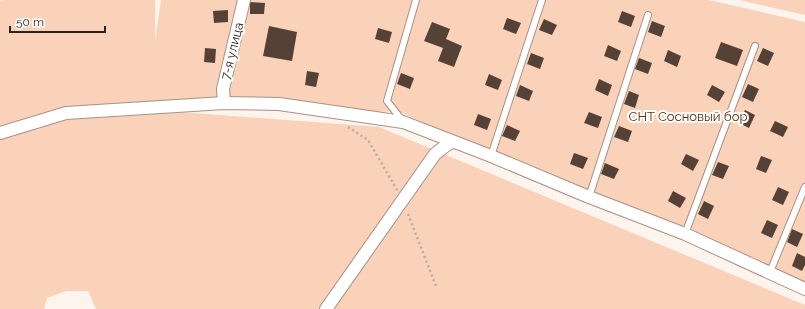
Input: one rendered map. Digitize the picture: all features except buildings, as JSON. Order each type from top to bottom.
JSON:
[{"type":"street","name":"7-я улица","points":[[224,103],[223,89],[244,0]]},
{"type":"street","points":[[0,133],[66,113],[224,103],[279,104],[403,122],[491,156],[588,197],[685,234],[805,289]]},
{"type":"street","points":[[326,309],[435,154],[453,142]]},
{"type":"lane","points":[[403,122],[387,101],[416,0]]},
{"type":"lane","points":[[491,156],[542,0]]},
{"type":"lane","points":[[588,197],[648,15]]},
{"type":"lane","points":[[685,234],[755,46]]},
{"type":"lane","points":[[770,272],[805,187]]},
{"type":"path","points":[[343,123],[368,140],[392,179],[402,200],[436,286]]},
{"type":"green space","name":"СНТ Сосновый бор","points":[[155,0],[155,41],[161,0],[709,0],[805,22],[805,295],[400,112],[259,108],[153,110],[379,127],[805,305],[805,309],[96,309],[88,291],[66,291],[47,298],[44,309],[0,309],[0,1]]},
{"type":"green space","points":[[739,0],[805,0],[805,15]]}]
